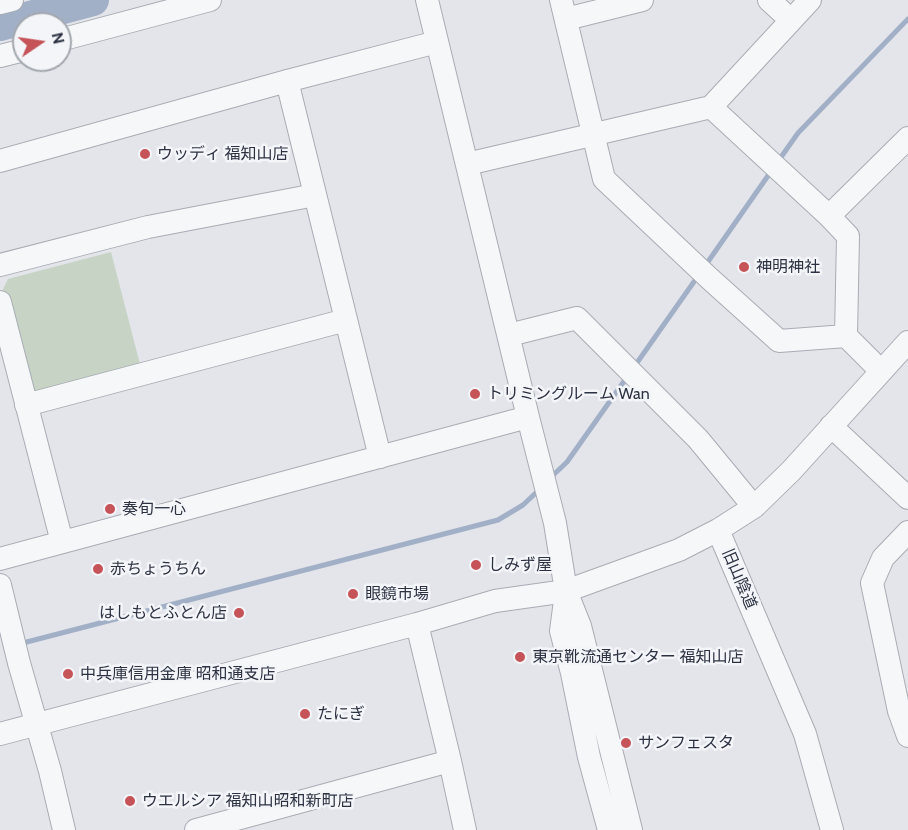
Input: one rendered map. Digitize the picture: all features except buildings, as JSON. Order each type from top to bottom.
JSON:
[{"type":"street","points":[[0,3],[12,0]]},
{"type":"street","points":[[72,37],[210,0]]},
{"type":"street","points":[[427,0],[555,523],[566,591],[580,626],[631,830]]},
{"type":"street","points":[[642,0],[564,9],[592,136],[604,178],[709,278],[779,340],[846,336]]},
{"type":"street","points":[[769,0],[791,20]]},
{"type":"street","points":[[467,164],[711,107],[810,0]]},
{"type":"street","points":[[0,161],[437,42]]},
{"type":"street","points":[[287,81],[380,458]]},
{"type":"street","points":[[711,107],[830,216],[848,236],[846,336],[881,371]]},
{"type":"street","points":[[830,216],[908,138]]},
{"type":"street","points":[[0,265],[148,226],[315,195]]},
{"type":"street","points":[[0,302],[7,356],[26,405],[62,542]]},
{"type":"street","points":[[509,335],[577,318],[698,439],[754,507]]},
{"type":"street","points":[[26,405],[346,320]]},
{"type":"street","name":"旧山陰道","points":[[832,830],[805,734],[718,530],[754,507],[791,471],[908,342]]},
{"type":"street","points":[[0,559],[528,417]]},
{"type":"street","points":[[831,426],[908,498]]},
{"type":"street","points":[[0,734],[417,624],[495,601],[566,591],[679,550],[718,530]]},
{"type":"street","points":[[908,532],[883,558],[872,583],[903,706],[908,736]]},
{"type":"street","points":[[0,585],[16,654],[38,724],[64,830]]},
{"type":"street","points":[[566,591],[561,631],[589,757],[609,830]]},
{"type":"street","points":[[417,624],[465,830]]},
{"type":"street","points":[[196,830],[450,760]]},
{"type":"green space","points":[[111,252],[142,372],[32,401],[3,289],[8,279]]},
{"type":"waterway","points":[[0,25],[93,0]]},
{"type":"waterway","points":[[779,160],[798,133],[908,19]]},
{"type":"waterway","points":[[705,266],[772,170]]},
{"type":"waterway","points":[[634,367],[698,276]]},
{"type":"waterway","points":[[549,479],[567,462],[627,377]]},
{"type":"waterway","points":[[19,644],[498,520],[523,505],[541,488]]},
{"type":"place","name":"ウッディ 福知山店","points":[[145,154]]},
{"type":"place","name":"神明神社","points":[[744,267]]},
{"type":"place","name":"トリミングルーム Wan","points":[[475,394]]},
{"type":"place","name":"奏旬一心","points":[[110,509]]},
{"type":"place","name":"しみず屋","points":[[476,565]]},
{"type":"place","name":"赤ちょうちん","points":[[98,569]]},
{"type":"place","name":"眼鏡市場","points":[[353,594]]},
{"type":"place","name":"はしもとふとん店","points":[[239,613]]},
{"type":"place","name":"東京靴流通センター 福知山店","points":[[520,657]]},
{"type":"place","name":"中兵庫信用金庫 昭和通支店","points":[[68,674]]},
{"type":"place","name":"たにぎ","points":[[305,714]]},
{"type":"place","name":"サンフェスタ","points":[[626,743]]},
{"type":"place","name":"ウエルシア 福知山昭和新町店","points":[[130,801]]}]
